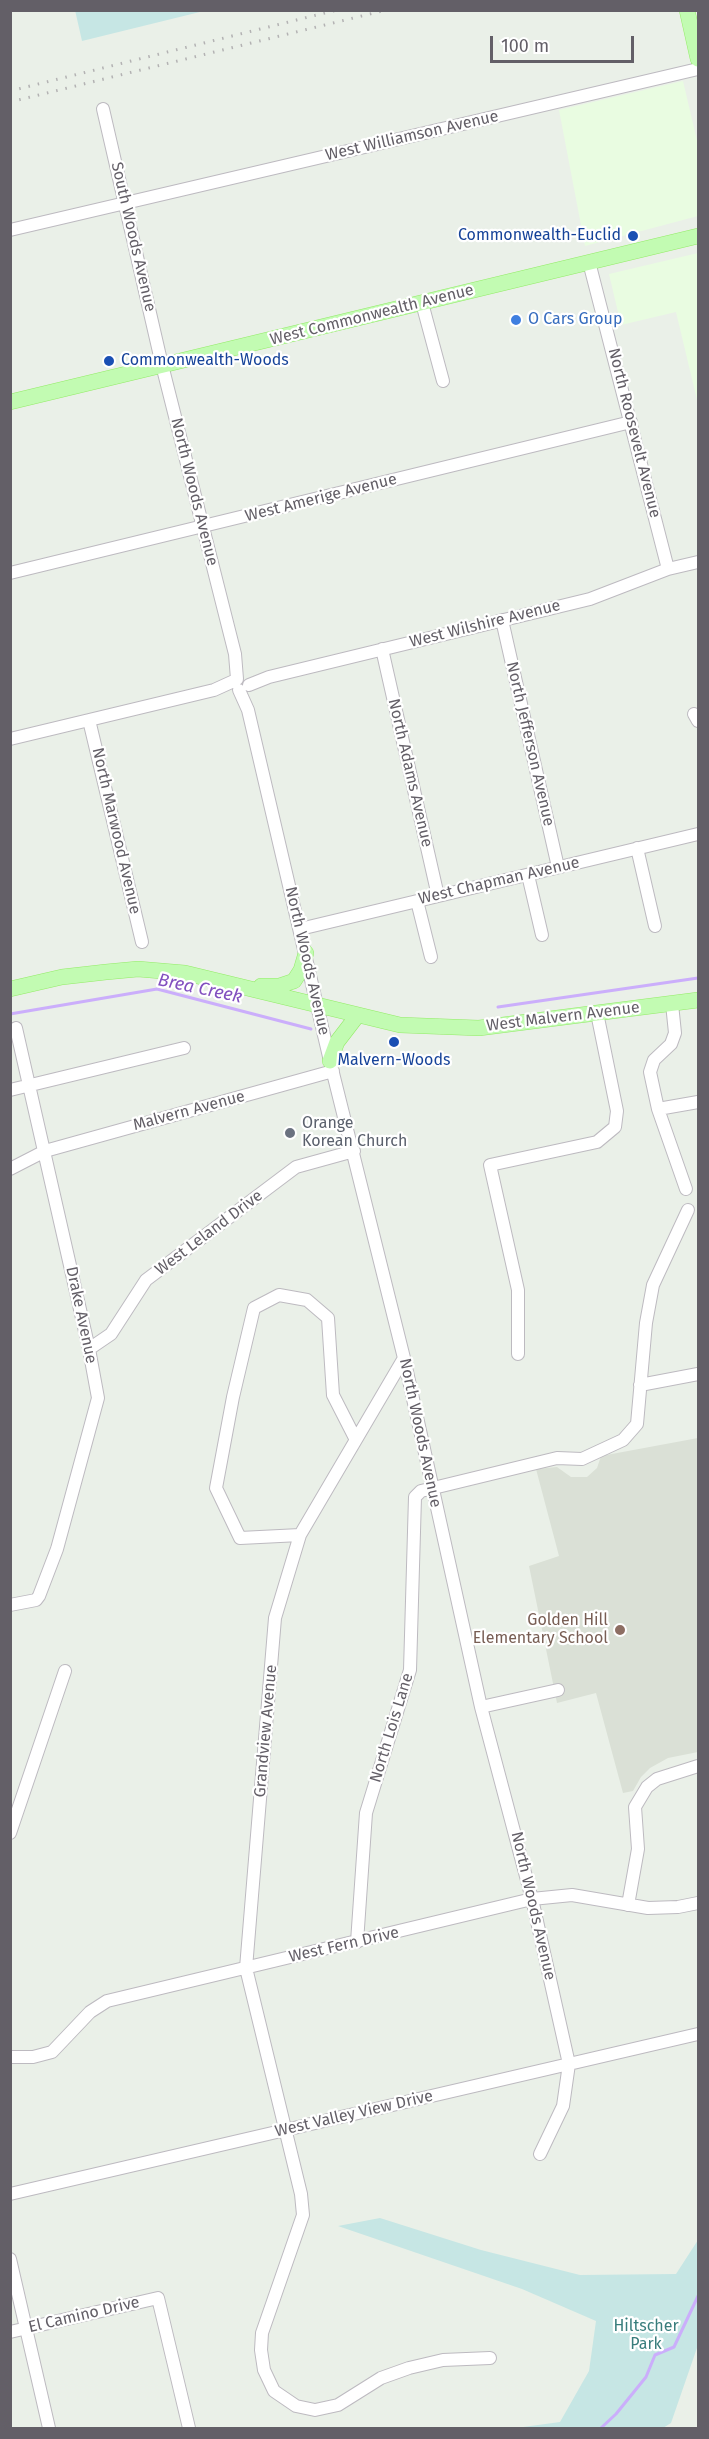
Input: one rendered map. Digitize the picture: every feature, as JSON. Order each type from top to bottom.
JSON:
[{"type":"main road","points":[[687,10],[699,59]]},
{"type":"main road","name":"West Commonwealth Avenue","points":[[10,402],[699,236]]},
{"type":"main road","points":[[243,987],[279,986],[294,981],[301,970],[306,952]]},
{"type":"main road","points":[[10,989],[76,975],[138,969],[184,973],[357,1016],[337,1042],[331,1066]]},
{"type":"main road","name":"West Malvern Avenue","points":[[357,1016],[400,1025],[505,1027],[699,1000]]},
{"type":"street","name":"West Williamson Avenue","points":[[10,230],[699,69]]},
{"type":"street","name":"South Woods Avenue","points":[[103,109],[162,365]]},
{"type":"street","name":"North Roosevelt Avenue","points":[[589,262],[668,569]]},
{"type":"street","points":[[422,303],[443,381]]},
{"type":"street","name":"North Woods Avenue","points":[[162,365],[235,654],[331,1066],[404,1358],[481,1707],[532,1899],[569,2064],[563,2106],[540,2154]]},
{"type":"street","name":"West Amerige Avenue","points":[[10,573],[631,422]]},
{"type":"street","name":"West Wilshire Avenue","points":[[10,739],[590,599],[668,569],[699,562]]},
{"type":"street","name":"North Jefferson Avenue","points":[[502,620],[558,867]]},
{"type":"street","name":"North Adams Avenue","points":[[382,649],[438,896]]},
{"type":"street","name":"North Marwood Avenue","points":[[89,720],[142,942]]},
{"type":"street","name":"West Chapman Avenue","points":[[300,929],[699,834]]},
{"type":"street","points":[[637,848],[655,926]]},
{"type":"street","points":[[528,874],[542,935]]},
{"type":"street","points":[[417,901],[431,957]]},
{"type":"street","points":[[672,1004],[675,1033],[671,1044],[654,1060],[650,1072],[658,1109],[686,1189]]},
{"type":"street","points":[[518,1354],[518,1290],[490,1165],[597,1142],[615,1127],[617,1111],[597,1013]]},
{"type":"street","name":"Drake Avenue","points":[[10,1605],[38,1598],[57,1550],[98,1398],[89,1349],[16,1028]]},
{"type":"street","points":[[10,1090],[184,1048]]},
{"type":"street","name":"Malvern Avenue","points":[[45,1151],[331,1066]]},
{"type":"street","points":[[658,1109],[699,1102]]},
{"type":"street","points":[[10,1169],[45,1151]]},
{"type":"street","name":"West Leland Drive","points":[[89,1349],[111,1334],[146,1280],[296,1167],[354,1151]]},
{"type":"street","points":[[432,1489],[557,1458],[582,1459],[623,1440],[637,1424],[646,1323],[653,1285],[688,1210]]},
{"type":"street","points":[[300,1535],[240,1538],[216,1488],[233,1396],[254,1308],[279,1295],[307,1300],[328,1318],[333,1395],[355,1438]]},
{"type":"street","name":"Grandview Avenue","points":[[404,1358],[300,1535],[275,1618],[246,1968],[301,2194],[303,2215],[262,2333],[261,2350],[264,2370],[274,2391],[296,2406],[315,2410],[338,2405],[381,2378],[409,2368],[443,2360],[490,2358]]},
{"type":"street","points":[[640,1385],[699,1374]]},
{"type":"street","name":"North Lois Lane","points":[[357,1942],[366,1813],[410,1670],[415,1497],[421,1491],[432,1489]]},
{"type":"street","points":[[10,1833],[65,1671]]},
{"type":"street","points":[[481,1707],[558,1690]]},
{"type":"street","points":[[628,1905],[638,1849],[635,1807],[647,1787],[657,1779],[699,1766]]},
{"type":"street","name":"West Fern Drive","points":[[10,2057],[33,2057],[52,2052],[90,2012],[107,2001],[532,1899],[572,1895],[648,1908],[678,1907],[699,1903]]},
{"type":"street","name":"West Valley View Drive","points":[[10,2194],[699,2034]]},
{"type":"street","points":[[10,2259],[49,2428]]},
{"type":"street","name":"El Camino Drive","points":[[10,2332],[158,2298],[189,2428]]},
{"type":"shaded area","points":[[683,81],[698,145],[698,216],[585,246],[559,110]]},
{"type":"shaded area","points":[[698,253],[698,404],[676,312],[621,325],[609,274]]},
{"type":"shaded area","name":"Golden Hill Elementary School","points":[[698,1438],[698,1752],[668,1758],[650,1768],[641,1777],[633,1791],[623,1793],[596,1693],[557,1703],[529,1566],[559,1556],[536,1469],[557,1467],[571,1477],[587,1477],[597,1468],[601,1456]]},
{"type":"green space","points":[[75,10],[204,10],[204,11],[82,41]]},
{"type":"green space","name":"Hiltscher Park","points":[[380,2218],[481,2250],[580,2275],[676,2274],[698,2240],[698,2345],[671,2423],[663,2428],[516,2428],[560,2422],[589,2371],[596,2321],[522,2289],[338,2226]]},
{"type":"waterway","name":"Brea Creek","points":[[498,1007],[698,978]]},
{"type":"waterway","name":"Brea Creek","points":[[10,1014],[157,989],[311,1029]]},
{"type":"waterway","points":[[601,2428],[616,2414],[646,2377],[655,2355],[674,2347],[698,2296]]},
{"type":"railway","points":[[10,91],[337,10]]},
{"type":"railway","points":[[10,102],[386,10]]},
{"type":"place","name":"Commonwealth-Euclid","points":[[633,236]]},
{"type":"place","name":"O Cars Group","points":[[516,320]]},
{"type":"place","name":"Commonwealth-Woods","points":[[109,361]]},
{"type":"place","name":"Malvern-Woods","points":[[394,1042]]},
{"type":"place","name":"Orange Korean Church","points":[[290,1133]]},
{"type":"place","name":"Golden Hill Elementary School","points":[[620,1630]]}]
